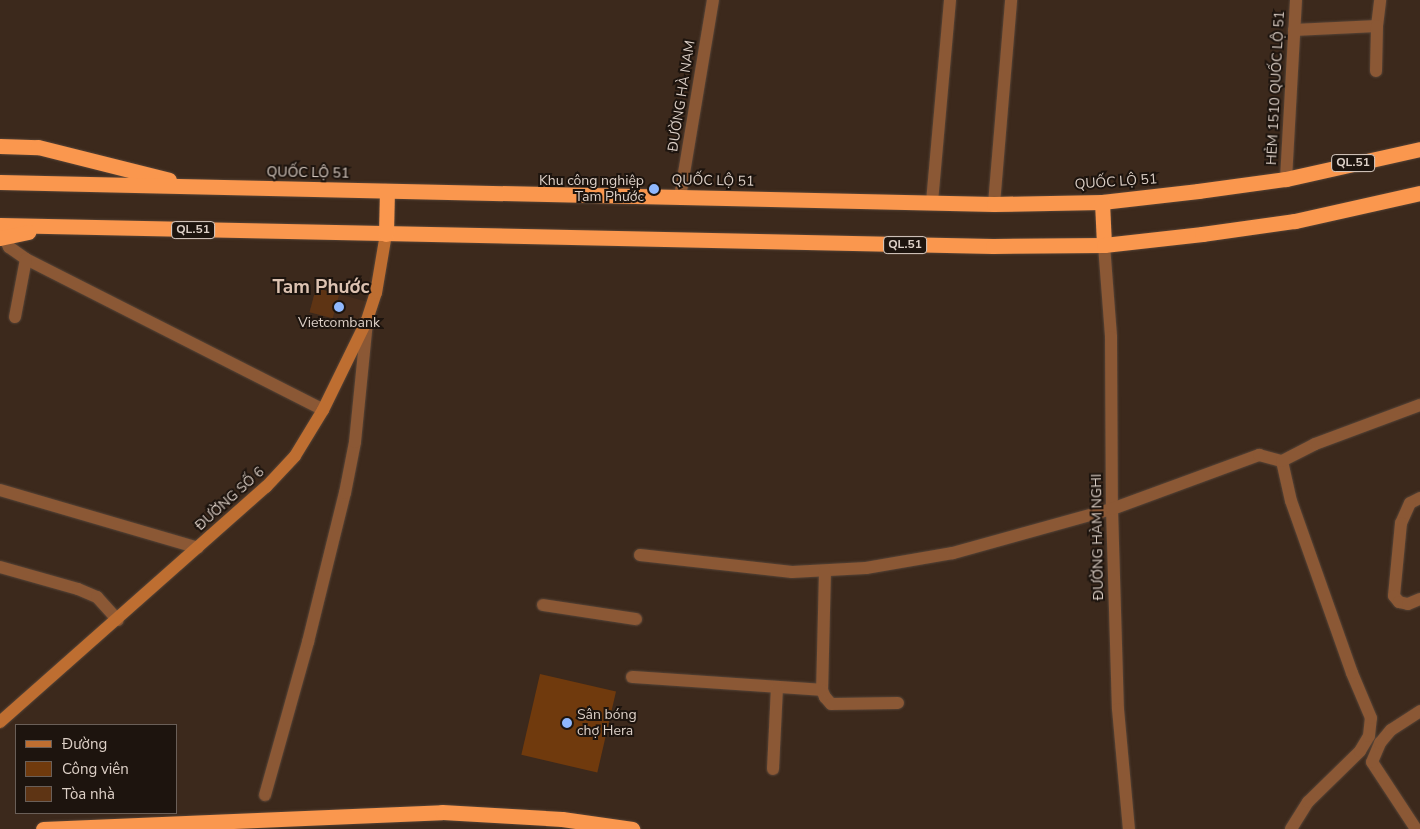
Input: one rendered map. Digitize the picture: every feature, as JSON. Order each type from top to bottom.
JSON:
[{"type":"highway","name":"QL.51","points":[[0,146],[38,147],[198,187]]},
{"type":"highway","name":"QUỐC LỘ 51","points":[[0,182],[994,204],[1102,202],[1198,192],[1286,179],[1420,149]]},
{"type":"highway","points":[[386,234],[387,191]]},
{"type":"highway","name":"QL.51","points":[[1,232],[57,227],[993,246],[1104,245],[1294,221],[1420,192]]},
{"type":"highway","points":[[1102,202],[1104,245]]},
{"type":"highway","points":[[43,829],[442,812],[562,819],[632,829]]},
{"type":"street","name":"ĐƯỜNG HÀ NAM","points":[[680,197],[713,0]]},
{"type":"street","points":[[932,202],[950,0]]},
{"type":"street","points":[[994,204],[1011,0]]},
{"type":"street","name":"HẺM 1510 QUỐC LỘ 51","points":[[1286,179],[1296,0]]},
{"type":"street","points":[[1376,71],[1377,26],[1380,0]]},
{"type":"street","points":[[1294,30],[1377,26]]},
{"type":"street","points":[[1,232],[9,247],[26,259],[323,410]]},
{"type":"street","name":"ĐƯỜNG SỐ 6","points":[[0,722],[118,620],[280,473],[309,436],[367,320],[376,293],[386,234]]},
{"type":"street","name":"ĐƯỜNG HÀM NGHI","points":[[1104,245],[1111,337],[1112,509],[1118,709],[1129,829]]},
{"type":"street","points":[[15,317],[26,259]]},
{"type":"street","points":[[266,795],[308,642],[346,485],[355,442],[367,320]]},
{"type":"street","points":[[640,555],[792,572],[866,568],[953,553],[1112,509],[1259,455],[1282,461],[1316,444],[1420,405]]},
{"type":"street","points":[[1282,461],[1291,500],[1352,673],[1371,718],[1370,736],[1360,751],[1308,802],[1291,829]]},
{"type":"street","points":[[0,490],[198,548]]},
{"type":"street","points":[[1420,498],[1410,503],[1401,523],[1394,596],[1399,602],[1408,604],[1420,599]]},
{"type":"street","points":[[0,567],[78,589],[97,597],[118,620]]},
{"type":"street","points":[[825,570],[822,690],[831,704],[898,704]]},
{"type":"street","points":[[544,605],[636,619]]},
{"type":"street","points":[[632,677],[822,690]]},
{"type":"street","points":[[773,769],[777,687]]},
{"type":"street","points":[[1416,829],[1372,762],[1380,743],[1391,730],[1420,710]]},
{"type":"shaded area","name":"Vietcombank","points":[[316,288],[368,302],[362,326],[310,312]]},
{"type":"green space","name":"Sân bóng chợ Hera","points":[[540,674],[616,692],[597,772],[521,755]]},
{"type":"building","points":[[316,288],[339,294],[333,318],[310,312]]},
{"type":"place","name":"Khu công nghiệp Tam Phước","points":[[654,189]]},
{"type":"place","name":"Vietcombank","points":[[339,307]]},
{"type":"place","name":"Sân bóng chợ Hera","points":[[567,723]]},
{"type":"district","name":"Tam Phước","points":[[321,288]]}]
